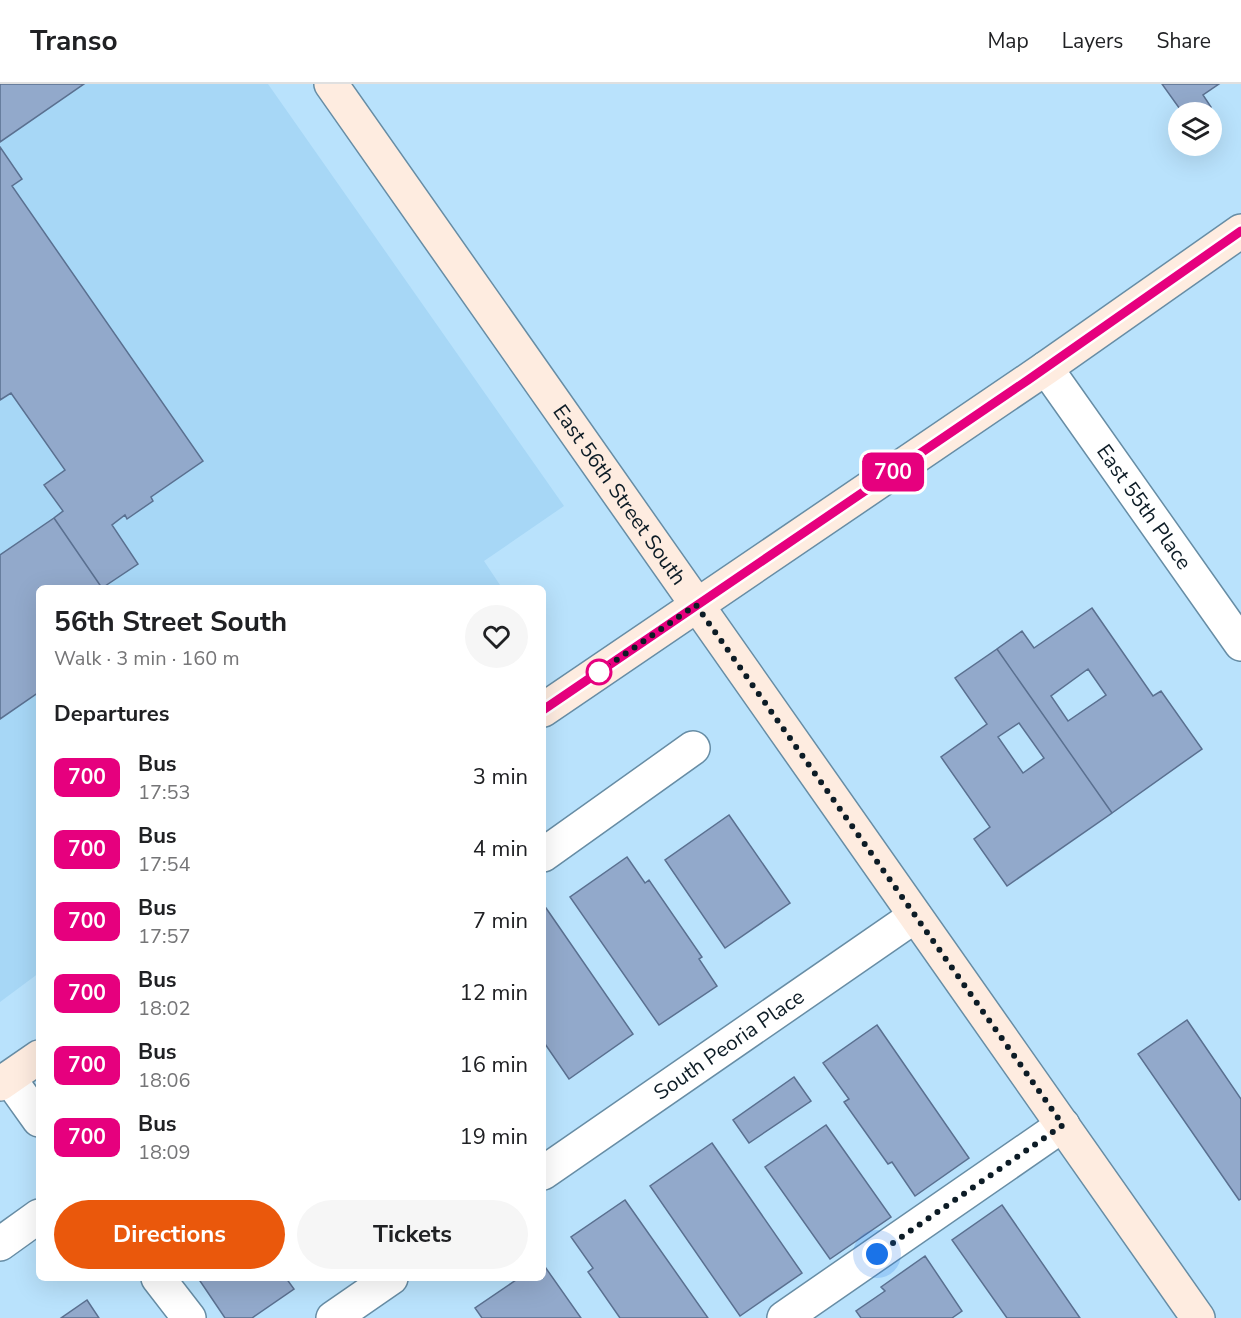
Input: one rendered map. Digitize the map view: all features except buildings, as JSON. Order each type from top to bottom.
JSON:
[{"type":"street","name":"East 56th Street South","points":[[337,86],[696,605],[1198,1318]]},
{"type":"street","points":[[546,708],[1046,368],[1241,231]]},
{"type":"street","name":"East 55th Place","points":[[1046,368],[1241,644]]},
{"type":"street","points":[[546,853],[693,748]]},
{"type":"street","name":"South Peoria Place","points":[[546,1171],[915,916]]},
{"type":"street","points":[[36,1059],[5,1081],[36,1117]]},
{"type":"street","points":[[784,1318],[1063,1125]]},
{"type":"street","points":[[0,1244],[36,1218]]},
{"type":"street","points":[[160,1281],[189,1318]]},
{"type":"street","points":[[333,1318],[387,1281]]},
{"type":"shaded area","points":[[0,84],[268,84],[564,506],[484,561],[500,585],[36,585],[36,975],[0,1002]]},
{"type":"bus line","name":"700","points":[[546,708],[1028,380],[1241,231]]},
{"type":"route","points":[[599,672],[696,605],[1063,1125],[877,1254]]}]
